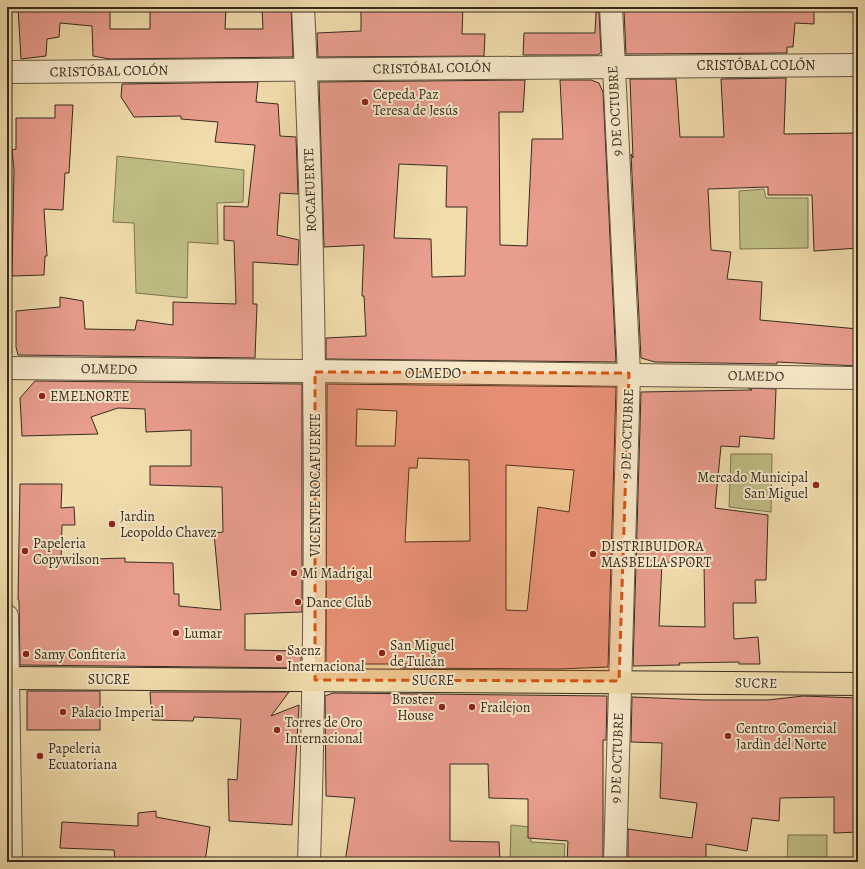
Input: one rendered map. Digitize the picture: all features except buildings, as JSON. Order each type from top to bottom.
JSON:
[{"type":"main road","name":"SUCRE","points":[[7,678],[620,681],[858,684]]},
{"type":"street","name":"ROCAFUERTE","points":[[303,7],[315,372]]},
{"type":"street","name":"9 DE OCTUBRE","points":[[611,7],[629,373],[615,862]]},
{"type":"street","name":"CRISTÓBAL COLÓN","points":[[7,72],[858,65]]},
{"type":"street","name":"OLMEDO","points":[[7,368],[315,372],[629,373],[858,378]]},
{"type":"street","name":"VICENTE ROCAFUERTE","points":[[309,862],[315,680],[315,372]]},
{"type":"street","points":[[7,616],[11,862]]},
{"type":"highlighted area","points":[[315,372],[629,373],[619,681],[315,680]]},
{"type":"shaded area","points":[[117,156],[244,170],[243,202],[217,203],[218,244],[188,242],[187,298],[136,293],[134,223],[113,222]]},
{"type":"shaded area","points":[[764,189],[766,198],[808,198],[808,248],[740,249],[739,191]]},
{"type":"shaded area","points":[[731,454],[772,454],[771,512],[729,507]]},
{"type":"shaded area","points":[[511,825],[530,827],[531,842],[565,844],[564,862],[510,862]]},
{"type":"shaded area","points":[[788,835],[827,835],[827,862],[787,862]]},
{"type":"place","name":"Cepeda Paz Teresa de Jesús","points":[[365,102]]},
{"type":"place","name":"EMELNORTE","points":[[42,396]]},
{"type":"place","name":"Mercado Municipal San Miguel","points":[[816,485]]},
{"type":"place","name":"Jardin Leopoldo Chavez","points":[[112,524]]},
{"type":"place","name":"Papeleria Copywilson","points":[[25,551]]},
{"type":"place","name":"DISTRIBUIDORA MASBELLA SPORT","points":[[593,554]]},
{"type":"place","name":"Mi Madrigal","points":[[294,573]]},
{"type":"place","name":"Dance Club","points":[[298,602]]},
{"type":"place","name":"Lumar","points":[[176,633]]},
{"type":"place","name":"San Miguel de Tulcán","points":[[382,653]]},
{"type":"place","name":"Samy Confitería","points":[[26,654]]},
{"type":"place","name":"Saenz Internacional","points":[[279,658]]},
{"type":"place","name":"Broster House","points":[[442,707]]},
{"type":"place","name":"Frailejon","points":[[472,707]]},
{"type":"place","name":"Palacio Imperial","points":[[63,712]]},
{"type":"place","name":"Torres de Oro Internacional","points":[[277,730]]},
{"type":"place","name":"Centro Comercial Jardìn del Norte","points":[[728,736]]},
{"type":"place","name":"Papeleria Ecuatoriana","points":[[40,756]]}]
